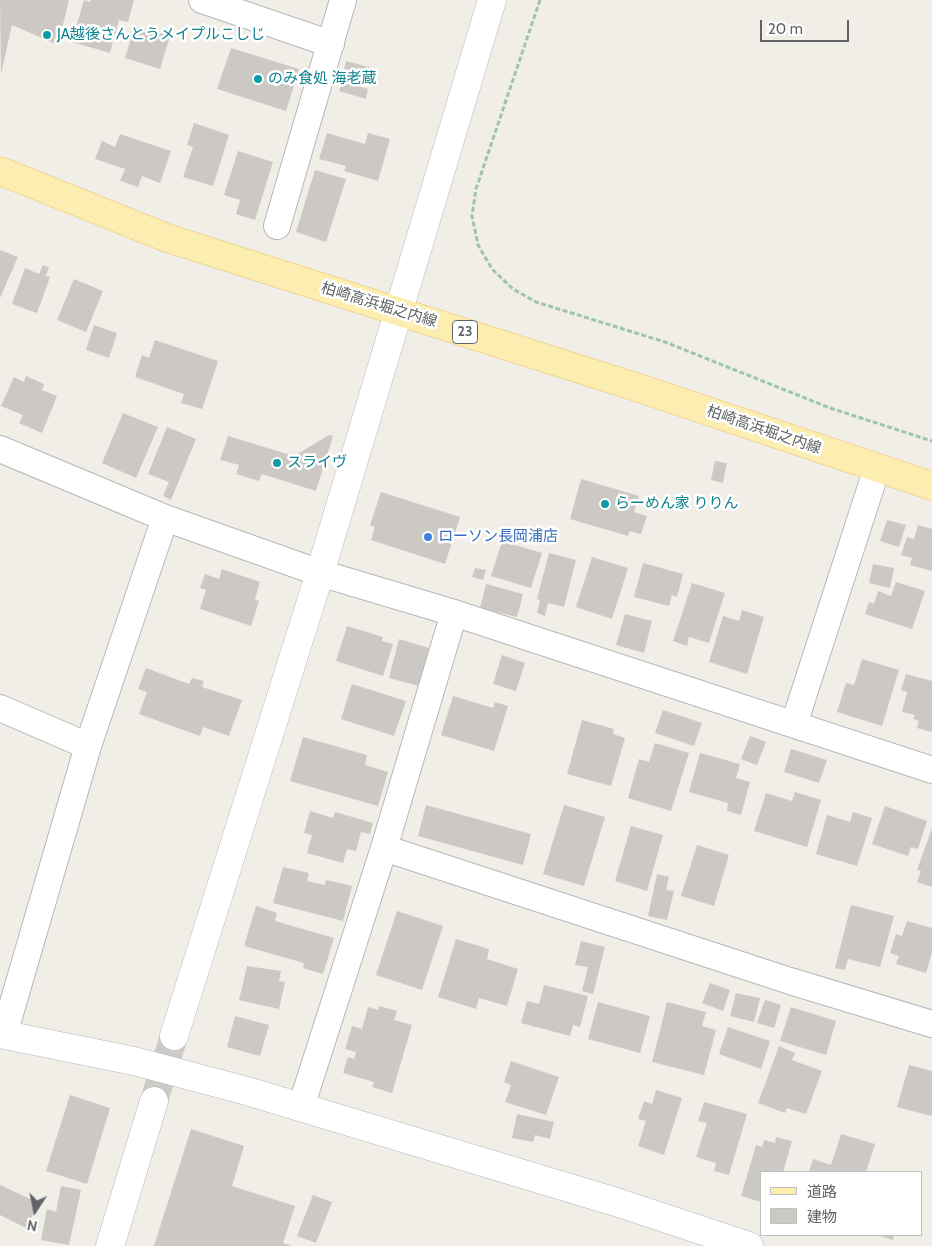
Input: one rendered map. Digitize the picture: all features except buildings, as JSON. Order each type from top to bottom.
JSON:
[{"type":"main road","name":"柏崎高浜堀之内線","points":[[0,171],[167,238],[630,385],[932,486]]},
{"type":"street","points":[[202,0],[331,44]]},
{"type":"street","points":[[277,226],[343,0]]},
{"type":"street","points":[[174,1036],[320,573],[492,0]]},
{"type":"street","points":[[0,449],[165,518],[320,573],[454,614],[932,770]]},
{"type":"street","points":[[794,724],[877,468]]},
{"type":"street","points":[[165,518],[88,746],[2,1034],[134,1061],[301,1107],[616,1202],[749,1246]]},
{"type":"street","points":[[301,1107],[384,848],[454,614]]},
{"type":"street","points":[[0,708],[88,746]]},
{"type":"street","points":[[384,848],[790,981],[932,1024]]},
{"type":"street","points":[[110,1246],[154,1101]]},
{"type":"path","points":[[540,0],[476,189],[472,216],[478,245],[492,269],[513,289],[536,302],[665,342],[830,408],[932,441]]},
{"type":"tunnel","points":[[154,1101],[174,1036]]},
{"type":"place","name":"JA越後さんとうメイプルこしじ","points":[[47,35]]},
{"type":"place","name":"のみ食処 海老蔵","points":[[258,79]]},
{"type":"place","name":"スライヴ","points":[[277,463]]},
{"type":"place","name":"らーめん家 りりん","points":[[605,504]]},
{"type":"place","name":"ローソン長岡浦店","points":[[428,537]]}]
